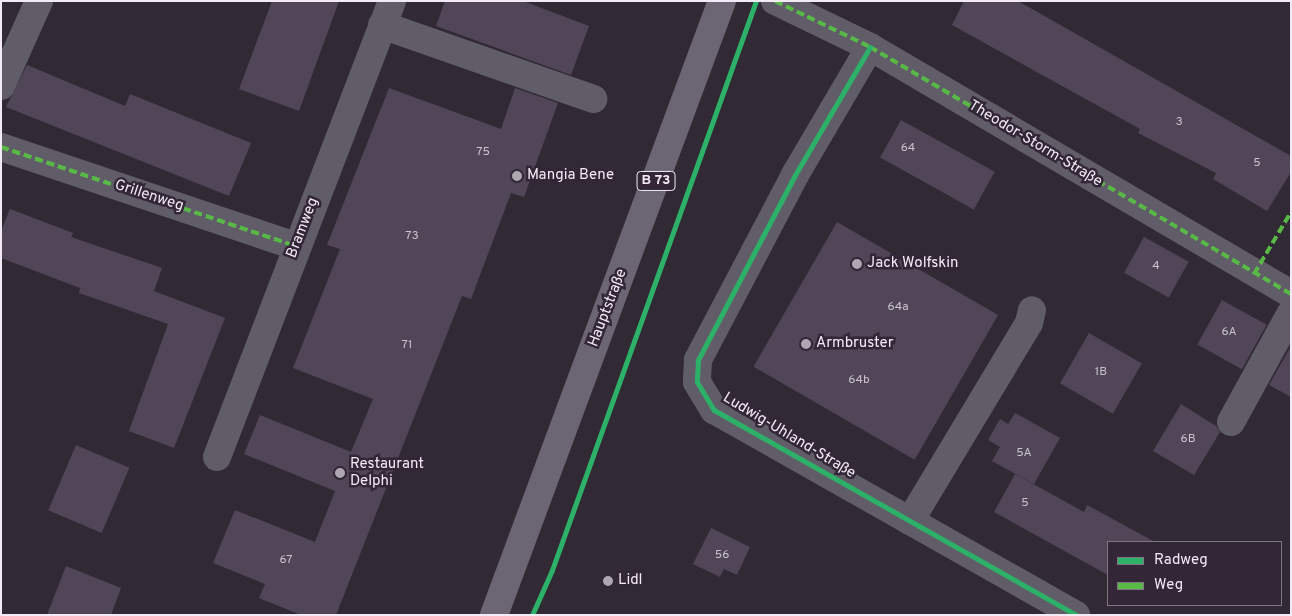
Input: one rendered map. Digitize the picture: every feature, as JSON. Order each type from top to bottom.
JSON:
[{"type":"main road","name":"Hauptstraße","points":[[494,615],[722,1]]},
{"type":"street","points":[[1,86],[39,1]]},
{"type":"street","name":"Theodor-Storm-Straße","points":[[775,1],[870,47],[1291,294]]},
{"type":"street","points":[[387,13],[593,99]]},
{"type":"street","name":"Bramweg","points":[[217,457],[296,246],[387,13]]},
{"type":"street","name":"Ludwig-Uhland-Straße","points":[[870,47],[795,175],[698,360],[697,382],[714,410],[1076,615]]},
{"type":"street","name":"Grillenweg","points":[[1,147],[296,246]]},
{"type":"street","points":[[910,521],[1029,323],[1032,310]]},
{"type":"street","points":[[1231,422],[1291,312]]},
{"type":"building","points":[[272,1],[339,1],[299,111],[239,89]]},
{"type":"building","points":[[445,1],[523,1],[589,26],[571,75],[436,26]]},
{"type":"building","points":[[964,1],[1018,1],[1291,156],[1291,172],[1267,211],[1213,179],[1216,173],[1138,133],[1140,129],[952,25]]},
{"type":"building","points":[[27,65],[125,106],[130,94],[251,143],[229,196],[6,107]]},
{"type":"building","points":[[389,88],[501,129],[515,88],[558,103],[524,197],[511,193],[471,299],[462,296],[336,615],[301,615],[259,598],[265,584],[213,563],[235,510],[315,542],[335,491],[244,454],[260,415],[351,452],[373,399],[293,368],[340,249],[327,245]]},
{"type":"building","points":[[901,120],[995,172],[974,209],[880,158]]},
{"type":"building","points":[[10,209],[73,233],[71,237],[162,268],[154,291],[225,318],[174,448],[129,431],[168,324],[79,293],[80,288],[1,258],[1,231]]},
{"type":"building","points":[[837,222],[998,315],[915,460],[754,367]]},
{"type":"building","points":[[1144,237],[1189,262],[1169,298],[1124,273]]},
{"type":"building","points":[[1222,300],[1267,325],[1242,369],[1197,345]]},
{"type":"building","points":[[1089,333],[1142,364],[1113,414],[1060,383]]},
{"type":"building","points":[[1291,346],[1291,397],[1269,385]]},
{"type":"building","points":[[1181,404],[1216,426],[1220,432],[1194,475],[1153,451]]},
{"type":"building","points":[[1015,413],[1060,438],[1034,484],[992,461],[1000,447],[988,440],[1000,419],[1008,424]]},
{"type":"building","points":[[76,445],[129,468],[102,533],[48,510]]},
{"type":"building","points":[[1015,474],[1084,512],[1087,505],[1153,541],[1107,541],[1107,574],[994,512]]},
{"type":"building","points":[[711,528],[750,547],[737,575],[724,569],[720,577],[693,564]]},
{"type":"building","points":[[66,566],[121,588],[111,615],[47,615]]},
{"type":"marked path","points":[[775,1],[870,47],[1291,294]]},
{"type":"marked path","points":[[1,147],[296,246]]},
{"type":"marked path","points":[[1254,274],[1291,212]]},
{"type":"cycle path","points":[[532,615],[552,570],[756,1]]},
{"type":"cycle path","points":[[870,47],[795,175],[698,360],[697,382],[714,410],[1076,615]]},
{"type":"place","name":"Mangia Bene","points":[[517,176]]},
{"type":"place","name":"Jack Wolfskin","points":[[857,264]]},
{"type":"place","name":"Armbruster","points":[[806,344]]},
{"type":"place","name":"Restaurant Delphi","points":[[340,473]]},
{"type":"place","name":"Lidl","points":[[608,581]]}]
